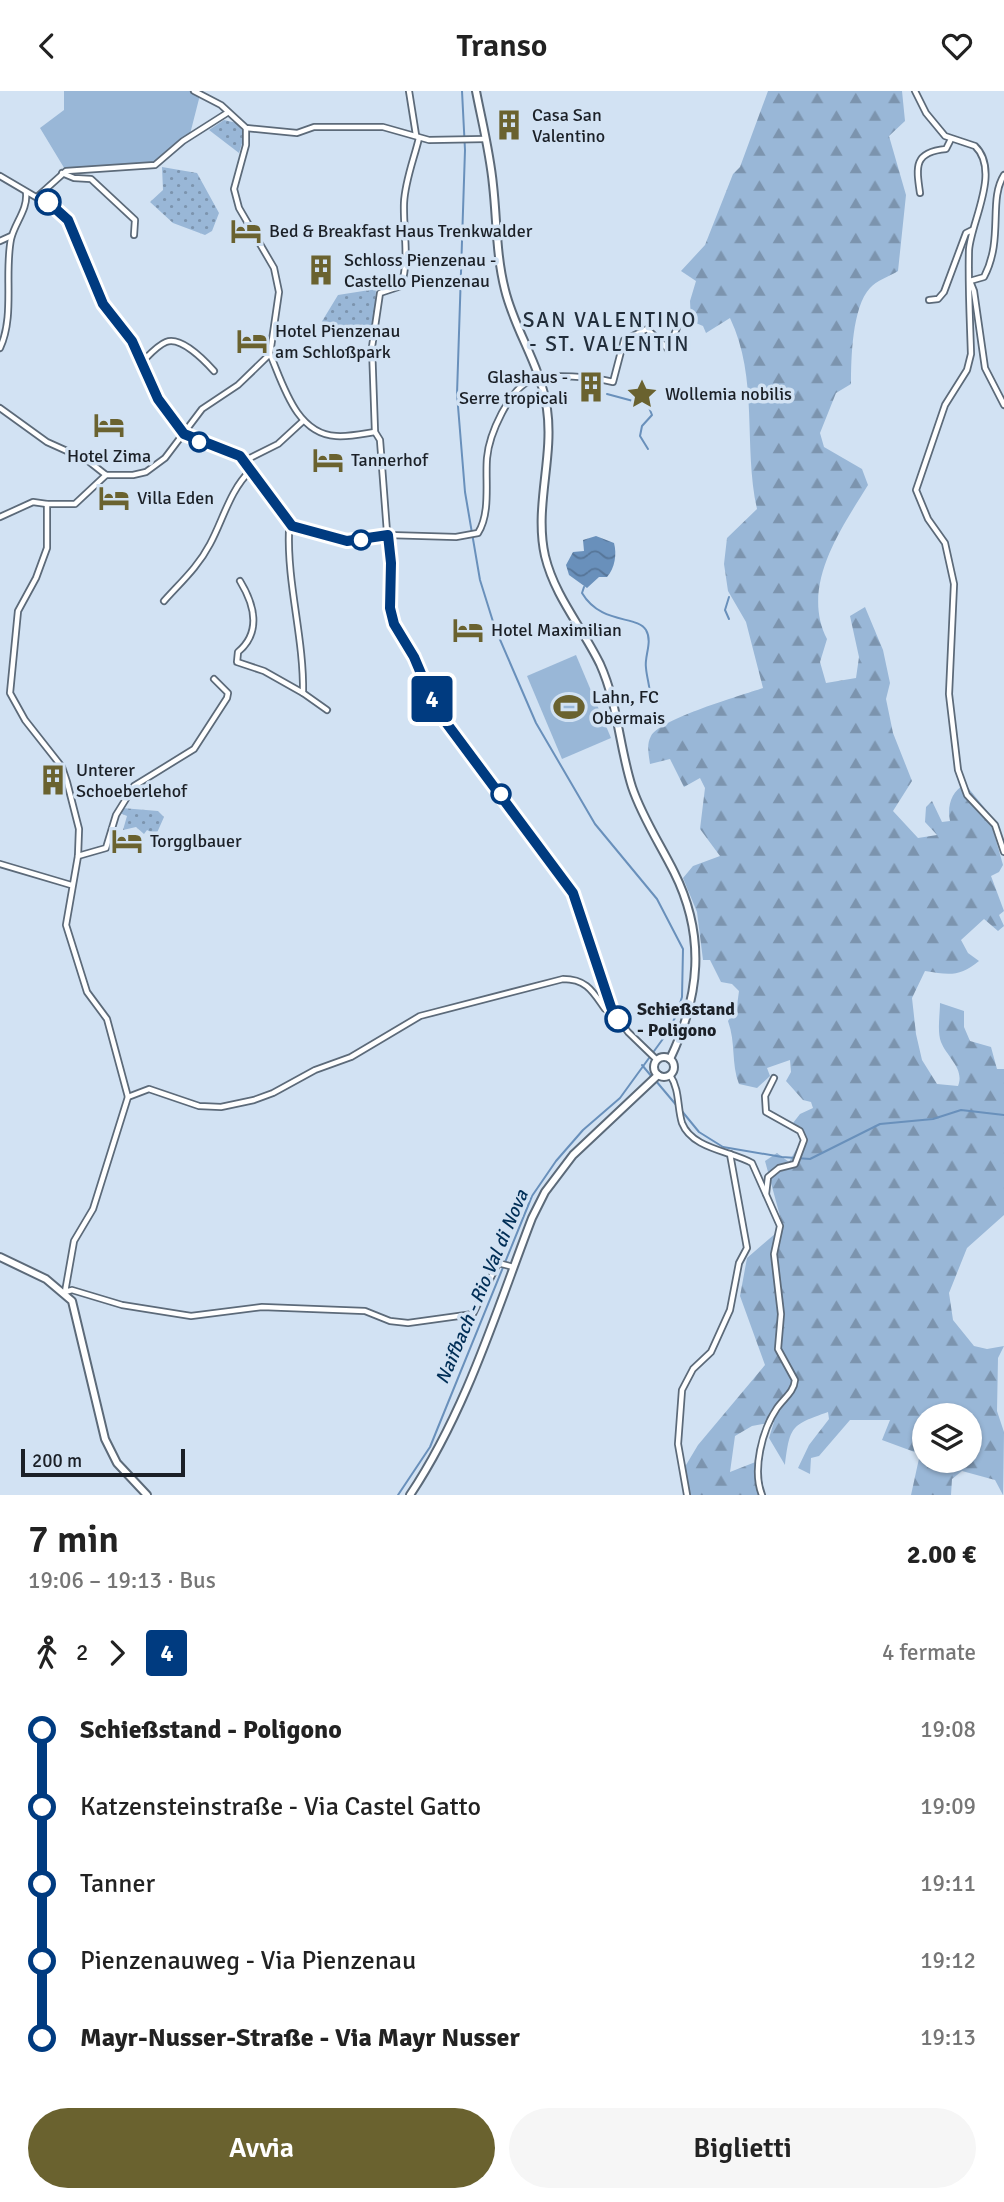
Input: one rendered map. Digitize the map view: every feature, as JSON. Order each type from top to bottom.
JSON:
[{"type":"main road","points":[[476,91],[492,171],[501,275],[510,306],[540,378],[547,407],[548,452],[542,538],[549,568],[565,608],[599,663],[607,684],[635,795],[685,894],[695,932],[697,956],[694,995],[689,1016],[670,1059]]},
{"type":"main road","points":[[410,1495],[450,1427],[511,1267],[536,1211],[559,1172],[655,1078],[670,1075],[674,1067],[670,1059],[655,1058],[655,1078]]},
{"type":"main road","points":[[0,1257],[19,1264],[65,1292],[77,1314],[97,1408],[110,1451],[117,1463],[147,1495]]},
{"type":"street","points":[[194,91],[221,106],[246,128],[296,132],[314,127],[383,127],[417,137],[468,141],[485,139]]},
{"type":"street","points":[[409,91],[417,137],[405,191],[406,256],[403,279],[401,286],[384,291],[379,298],[372,347],[375,432],[380,440],[391,563],[390,608],[394,624],[414,657],[436,709],[573,893],[612,1010],[655,1058]]},
{"type":"street","points":[[915,91],[926,113],[951,139],[971,143],[983,155],[983,200],[972,230],[971,354],[967,370],[945,405],[916,490],[928,519],[945,543],[954,585],[949,694],[958,770],[967,795],[995,825],[1004,852]]},
{"type":"street","points":[[37,197],[62,173],[80,169],[155,165],[183,141],[227,113]]},
{"type":"street","points":[[246,128],[246,145],[234,189],[239,208],[274,268],[279,292],[270,354],[292,404],[303,421],[331,436],[375,432]]},
{"type":"street","points":[[920,193],[917,169],[922,157],[932,150],[946,149],[951,139]]},
{"type":"street","points":[[62,173],[74,178],[91,179],[135,220],[134,235]]},
{"type":"street","points":[[970,281],[984,277],[998,248],[1001,227],[998,186],[1004,174]]},
{"type":"street","points":[[0,176],[26,192],[54,204],[68,220],[103,304],[143,361],[158,399],[184,434],[240,456],[292,526],[347,541],[388,535],[466,536],[481,530],[492,432],[519,387],[540,378],[613,381],[624,340],[647,329],[668,349],[677,328]]},
{"type":"street","points":[[0,348],[6,320],[11,236],[25,207],[26,192]]},
{"type":"street","points":[[929,300],[938,299],[944,292],[966,233],[972,230]]},
{"type":"street","points":[[0,241],[11,236]]},
{"type":"street","points":[[970,281],[974,291],[985,368],[1004,405]]},
{"type":"street","points":[[143,361],[166,342],[172,342],[193,350],[214,371]]},
{"type":"street","points":[[0,517],[33,502],[75,504],[106,475],[146,471],[165,459],[202,409],[238,385],[270,354]]},
{"type":"street","points":[[0,408],[40,437],[87,460],[106,475]]},
{"type":"street","points":[[244,461],[278,444],[303,421]]},
{"type":"street","points":[[164,601],[194,569],[209,546],[240,480],[250,471]]},
{"type":"street","points":[[47,504],[47,548],[36,578],[18,611],[10,693],[26,720],[62,767],[79,829],[78,856],[66,925],[87,992],[107,1019],[128,1097],[93,1209],[74,1241],[65,1292],[72,1290],[122,1305],[191,1316],[262,1307],[336,1308],[365,1311],[390,1321],[408,1323],[472,1314],[500,1263],[511,1267]]},
{"type":"street","points":[[292,526],[289,530],[290,586],[299,620],[303,693]]},
{"type":"street","points":[[240,580],[253,604],[255,620],[246,646],[238,652],[237,662],[264,671],[327,710]]},
{"type":"street","points":[[78,856],[106,848],[116,815],[134,786],[194,749],[227,698],[228,693],[214,679]]},
{"type":"street","points":[[0,864],[71,885]]},
{"type":"street","points":[[128,1097],[149,1089],[199,1106],[221,1107],[254,1100],[273,1093],[315,1070],[351,1057],[420,1016],[563,979],[579,981],[590,988],[605,1009],[612,1010]]},
{"type":"street","points":[[670,1075],[676,1084],[680,1113],[690,1134],[752,1163],[774,1207],[780,1232],[774,1254],[781,1314],[778,1349],[796,1380],[792,1391],[772,1416],[763,1445],[757,1481],[762,1495]]},
{"type":"street","points":[[766,1195],[768,1177],[798,1159],[803,1135],[768,1114],[764,1106],[765,1096],[774,1078]]},
{"type":"street","points":[[687,1495],[678,1444],[682,1390],[693,1370],[711,1352],[730,1310],[739,1263],[747,1248],[730,1154]]},
{"type":"green space","points":[[64,91],[195,91],[200,95],[189,138],[155,165],[66,171],[40,128],[64,110]]},
{"type":"green space","points":[[768,91],[902,91],[905,121],[889,136],[906,195],[898,271],[873,285],[859,307],[851,361],[851,384],[836,393],[820,433],[824,447],[862,469],[868,485],[836,539],[821,579],[818,599],[820,619],[827,639],[820,662],[826,683],[856,678],[859,657],[850,616],[865,607],[883,650],[890,683],[886,699],[893,733],[912,781],[893,811],[918,838],[937,835],[925,822],[926,807],[932,801],[942,822],[950,821],[951,800],[956,791],[965,784],[988,812],[1003,865],[999,872],[991,876],[1004,911],[999,915],[1004,926],[998,931],[984,919],[961,940],[968,953],[979,961],[960,972],[925,971],[912,998],[922,1060],[937,1084],[958,1086],[960,1080],[940,1038],[940,1003],[964,1011],[964,1027],[970,1041],[991,1047],[997,1069],[1004,1069],[1004,1215],[967,1248],[949,1293],[953,1320],[974,1346],[987,1349],[1004,1346],[998,1358],[997,1411],[1004,1432],[1003,1495],[995,1480],[969,1473],[982,1473],[982,1403],[912,1403],[912,1451],[882,1440],[890,1420],[850,1420],[819,1456],[811,1458],[810,1474],[798,1468],[809,1445],[829,1419],[828,1412],[806,1420],[794,1429],[785,1465],[769,1438],[774,1422],[752,1426],[735,1436],[730,1472],[758,1461],[756,1481],[763,1495],[687,1495],[683,1470],[698,1445],[765,1365],[740,1296],[747,1258],[783,1227],[765,1161],[777,1153],[789,1162],[797,1148],[808,1141],[793,1123],[800,1114],[813,1108],[811,1102],[803,1100],[786,1081],[791,1072],[790,1060],[767,1068],[770,1076],[757,1088],[739,1084],[728,1021],[737,1006],[739,991],[732,984],[721,982],[710,960],[703,960],[697,912],[683,878],[693,866],[720,856],[700,829],[705,788],[700,778],[684,787],[670,759],[650,764],[648,750],[651,736],[670,722],[702,708],[763,688],[746,622],[728,591],[724,564],[727,538],[757,509],[744,365],[730,318],[706,333],[703,326],[691,321],[690,301],[696,281],[681,271],[705,245],[733,174],[740,167]]},
{"type":"green space","points":[[224,120],[237,123],[245,134],[239,153],[209,130]]},
{"type":"green space","points":[[162,167],[197,173],[219,213],[212,231],[205,235],[173,223],[150,202],[163,190]]},
{"type":"green space","points":[[376,289],[371,336],[352,333],[351,336],[321,323],[338,295]]},
{"type":"green space","name":"Lahn, FC Obermais","points":[[576,655],[611,738],[562,759],[527,676]]},
{"type":"green space","points":[[122,808],[158,811],[164,817],[156,835],[147,830],[144,834],[136,827],[123,830],[127,816],[120,813]]},
{"type":"green space","points":[[916,1473],[960,1473],[952,1479],[951,1495],[911,1495]]},
{"type":"water","points":[[596,536],[614,543],[615,561],[607,577],[599,577],[587,588],[569,575],[566,565],[573,552],[584,551],[583,540]]},
{"type":"waterway","name":"Naifbach - Rio Val di Nova","points":[[398,1495],[430,1447],[532,1196],[556,1161],[583,1130],[620,1098],[665,1036],[682,997],[683,949],[657,899],[595,824],[536,723],[495,628],[480,580],[465,492],[457,394],[465,150],[462,91]]},
{"type":"waterway","points":[[607,394],[648,405],[652,415],[642,426],[640,436],[648,449]]},
{"type":"waterway","points":[[584,587],[582,593],[599,610],[635,622],[646,630],[649,639],[646,663],[650,701]]},
{"type":"waterway","points":[[729,597],[725,610],[729,619]]},
{"type":"waterway","points":[[642,1065],[652,1077]]},
{"type":"waterway","points":[[656,1081],[677,1106]]},
{"type":"waterway","points":[[681,1110],[699,1132],[723,1147],[810,1159],[880,1124],[933,1119],[961,1110],[1004,1115]]},
{"type":"bus line","name":"4","points":[[48,202],[63,212],[68,220],[103,304],[132,341],[158,399],[184,434],[204,445],[240,456],[292,526],[347,541],[388,535],[391,563],[390,608],[394,624],[414,657],[436,709],[573,893],[612,1010],[618,1019]]},
{"type":"place","name":"Casa San Valentino","points":[[509,125]]},
{"type":"place","name":"Bed & Breakfast Haus Trenkwalder","points":[[246,231]]},
{"type":"place","name":"Schloss Pienzenau - Castello Pienzenau","points":[[321,270]]},
{"type":"place","name":"Hotel Pienzenau am Schloßpark","points":[[252,341]]},
{"type":"place","name":"Glashaus - Serre tropicali","points":[[591,387]]},
{"type":"place","name":"Wollemia nobilis","points":[[642,394]]},
{"type":"place","name":"Hotel Zima","points":[[109,425]]},
{"type":"place","name":"Tannerhof","points":[[328,460]]},
{"type":"place","name":"Villa Eden","points":[[114,498]]},
{"type":"place","name":"Hotel Maximilian","points":[[468,630]]},
{"type":"place","name":"Lahn, FC Obermais","points":[[569,707]]},
{"type":"place","name":"Unterer Schoeberlehof","points":[[53,780]]},
{"type":"place","name":"Torgglbauer","points":[[127,841]]},
{"type":"place","name":"Schießstand - Poligono","points":[[618,1019]]},
{"type":"district","name":"SAN VALENTINO - ST. VALENTIN","points":[[610,332]]}]
